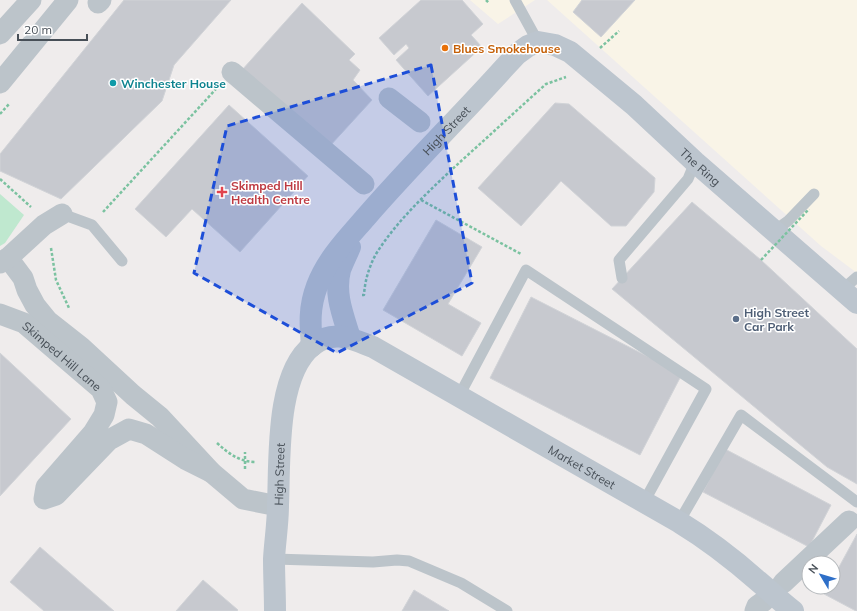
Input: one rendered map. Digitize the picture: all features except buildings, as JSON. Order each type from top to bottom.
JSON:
[{"type":"street","points":[[0,34],[31,0]]},
{"type":"street","points":[[0,83],[68,0]]},
{"type":"street","name":"The Ring","points":[[538,42],[562,47],[576,56],[634,105],[695,162],[774,231],[852,290]]},
{"type":"street","name":"High Street","points":[[312,346],[310,316],[317,286],[332,258],[395,183],[513,59],[528,46],[538,42]]},
{"type":"street","points":[[232,72],[364,184]]},
{"type":"street","points":[[389,98],[420,122]]},
{"type":"street","name":"Skimped Hill Lane","points":[[62,214],[44,225],[4,260],[23,278],[27,290],[35,305],[48,321],[81,347],[160,417],[211,472],[243,499],[278,506]]},
{"type":"street","name":"High Street","points":[[355,340],[338,303],[338,292],[340,270],[359,226]]},
{"type":"street","name":"Skimped Hill Lane","points":[[0,314],[24,323],[101,389],[106,402],[104,415],[93,433],[46,487],[44,499],[56,495],[109,440],[130,429],[146,434],[185,459],[211,472]]},
{"type":"street","name":"High Street","points":[[276,611],[274,560],[281,428],[287,392],[295,367],[312,346],[332,337],[344,336],[355,340]]},
{"type":"street","name":"Market Street","points":[[355,340],[373,347],[679,522],[717,546],[760,582],[771,594],[793,611]]},
{"type":"street","points":[[783,583],[853,514]]},
{"type":"lane","points":[[515,0],[538,42]]},
{"type":"lane","points":[[622,278],[619,260],[688,178],[695,162]]},
{"type":"lane","points":[[774,231],[788,220],[814,194]]},
{"type":"lane","points":[[62,214],[92,225],[122,262]]},
{"type":"lane","points":[[459,396],[526,270],[706,390],[644,502]]},
{"type":"lane","points":[[679,522],[741,415],[857,502]]},
{"type":"lane","points":[[274,560],[373,562],[397,560],[409,561],[461,583],[507,611]]},
{"type":"path","points":[[486,0],[489,3]]},
{"type":"path","points":[[597,51],[618,31]]},
{"type":"path","points":[[104,212],[232,72]]},
{"type":"path","points":[[364,295],[365,282],[376,254],[392,232],[421,200],[546,84],[567,77]]},
{"type":"path","points":[[0,179],[33,209]]},
{"type":"path","points":[[421,200],[531,259],[526,270]]},
{"type":"path","points":[[761,260],[809,209]]},
{"type":"path","points":[[244,469],[245,452]]},
{"type":"highlighted area","points":[[431,65],[472,283],[337,353],[194,273],[227,126]]},
{"type":"shaded area","points":[[470,0],[535,0],[498,24]]},
{"type":"shaded area","points":[[547,0],[857,0],[857,273],[821,246]]},
{"type":"green space","points":[[0,194],[24,215],[5,243],[0,246]]},
{"type":"place","name":"Blues Smokehouse","points":[[445,48]]},
{"type":"place","name":"Winchester House","points":[[113,83]]},
{"type":"place","name":"Skimped Hill Health Centre","points":[[222,192]]},
{"type":"place","name":"High Street Car Park","points":[[736,319]]}]
